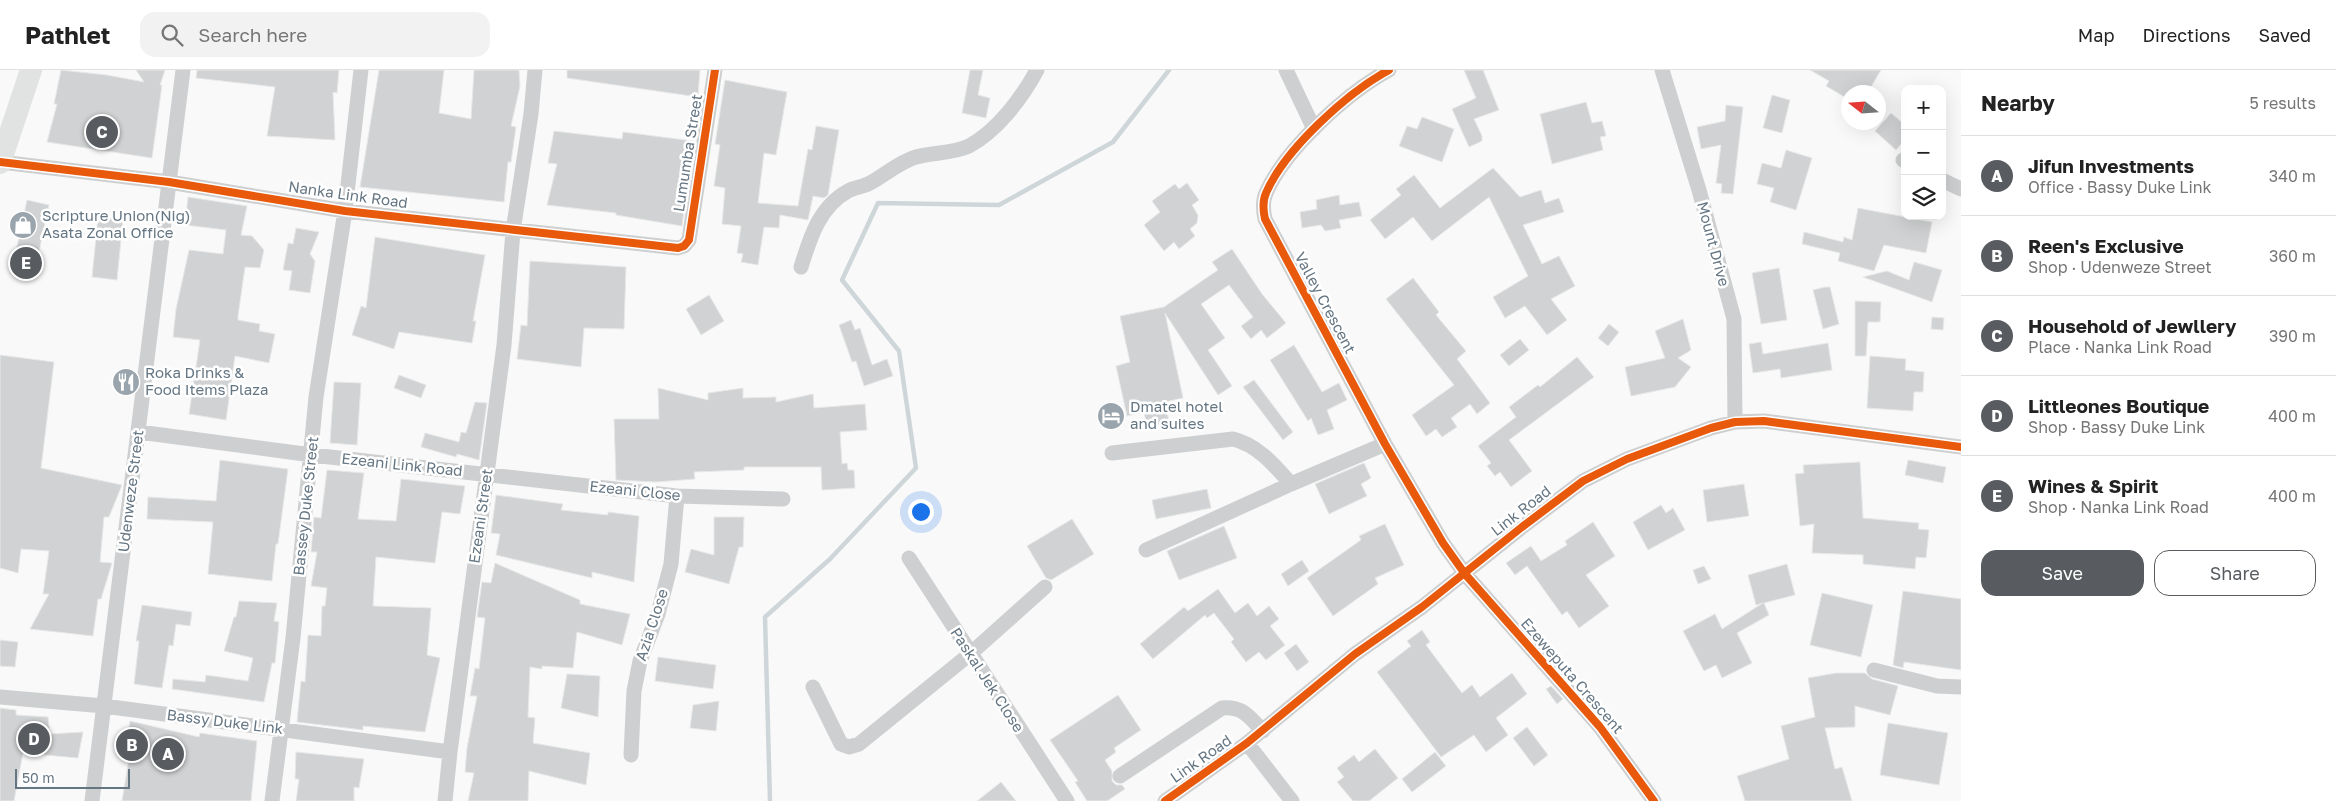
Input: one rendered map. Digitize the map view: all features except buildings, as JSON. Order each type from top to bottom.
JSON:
[{"type":"main road","points":[[0,162],[31,70]]},
{"type":"street","name":"Udenweze Street","points":[[92,801],[183,70]]},
{"type":"street","name":"Bassey Duke Street","points":[[272,801],[293,638],[312,455],[316,397],[345,211],[361,70]]},
{"type":"street","name":"Ezeani Street","points":[[445,801],[504,345],[513,231],[531,114],[535,70]]},
{"type":"street","name":"Lumumba Street","points":[[689,240],[715,70]]},
{"type":"street","points":[[801,267],[810,239],[821,216],[832,203],[849,190],[869,183],[902,163],[916,157],[955,150],[975,142],[1016,103],[1037,70]]},
{"type":"street","points":[[1286,70],[1314,129]]},
{"type":"street","name":"Valley Crescent","points":[[1389,70],[1354,93],[1314,129],[1280,168],[1265,194],[1262,206],[1385,444],[1444,543],[1465,574]]},
{"type":"street","name":"Mount Drive","points":[[1662,70],[1699,190],[1734,319],[1735,422]]},
{"type":"street","name":"Nanka Link Road","points":[[0,162],[169,182],[345,211],[426,219],[513,231],[678,248],[684,246],[689,240]]},
{"type":"street","points":[[1946,182],[1961,189]]},
{"type":"street","name":"Link Road","points":[[1165,801],[1263,731],[1355,654],[1465,574],[1522,527],[1583,481],[1627,459],[1711,428],[1735,422],[1764,421],[1798,424],[1961,447]]},
{"type":"street","name":"Ezeani Link Road","points":[[138,432],[312,455],[487,475]]},
{"type":"street","points":[[1112,454],[1233,439],[1242,441],[1272,462],[1291,484]]},
{"type":"street","points":[[1146,550],[1291,484],[1385,444]]},
{"type":"street","name":"Ezeani Close","points":[[487,475],[678,496],[783,499]]},
{"type":"street","name":"Azia Close","points":[[631,754],[634,691],[640,660],[658,614],[671,564],[678,496]]},
{"type":"street","name":"Paskal Jek Close","points":[[909,558],[1067,801]]},
{"type":"street","name":"Ezeweputa Crescent","points":[[1465,574],[1600,726],[1654,801]]},
{"type":"street","points":[[814,687],[841,744],[849,747],[858,744],[970,654],[1045,587]]},
{"type":"street","points":[[1874,670],[1937,686],[1961,687]]},
{"type":"street","name":"Bassy Duke Link","points":[[0,697],[104,706],[450,752]]},
{"type":"street","points":[[1120,776],[1222,708],[1234,707],[1244,712],[1263,731]]},
{"type":"street","points":[[1247,743],[1292,801]]},
{"type":"waterway","points":[[770,801],[765,617],[830,559],[916,468],[899,351],[842,280],[878,203],[999,205],[1113,142],[1169,70]]},
{"type":"cycle path","points":[[0,162],[169,182],[345,211],[678,248],[684,246],[689,240],[715,70]]},
{"type":"cycle path","points":[[1389,70],[1372,80],[1337,107],[1287,158],[1265,196],[1263,206],[1265,219],[1385,444],[1443,543],[1465,574],[1600,727],[1654,801]]},
{"type":"cycle path","points":[[1165,801],[1247,743],[1355,654],[1422,607],[1583,481],[1627,459],[1711,428],[1735,422],[1764,421],[1961,447]]},
{"type":"place","name":"Household of Jewllery","points":[[102,132]]},
{"type":"place","name":"Scripture Union(Nig) Asata Zonal Office","points":[[23,225]]},
{"type":"place","name":"Wines & Spirit","points":[[26,263]]},
{"type":"place","name":"Roka Drinks & Food Items Plaza","points":[[126,382]]},
{"type":"place","name":"Dmatel hotel and suites","points":[[1111,416]]},
{"type":"place","name":"Littleones Boutique","points":[[34,739]]},
{"type":"place","name":"Reen's Exclusive","points":[[132,745]]},
{"type":"place","name":"Jifun Investments","points":[[168,754]]}]
